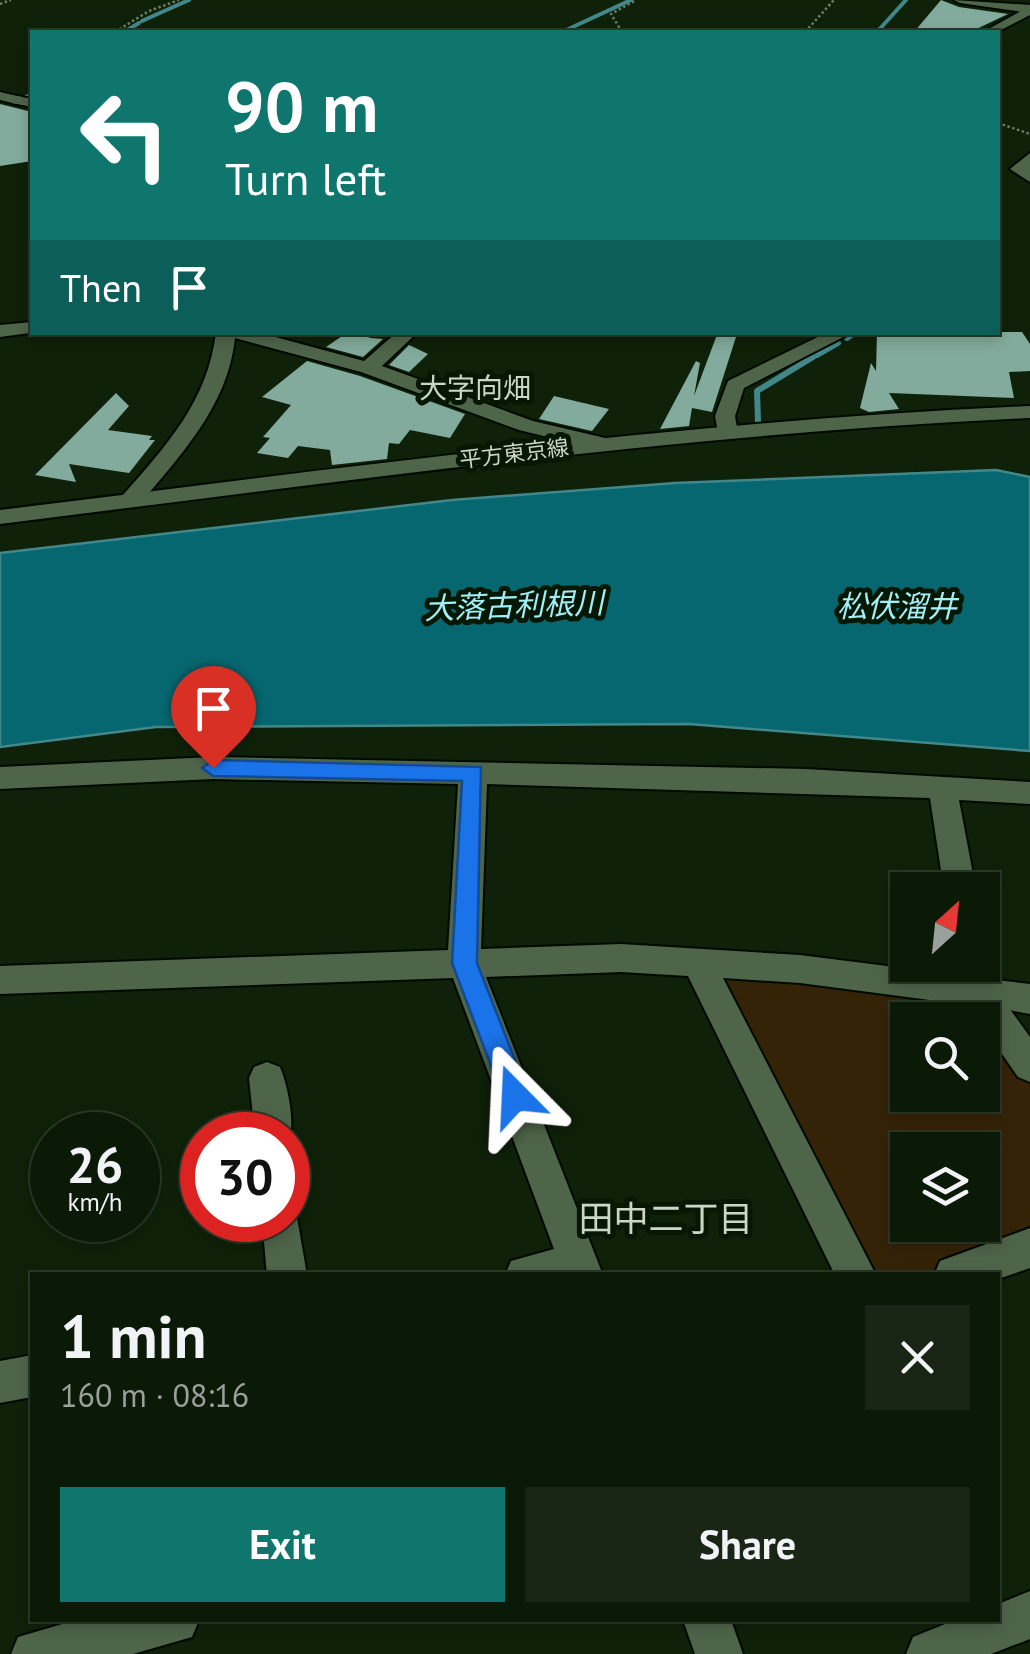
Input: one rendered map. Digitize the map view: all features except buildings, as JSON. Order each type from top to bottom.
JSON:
[{"type":"street","points":[[960,0],[1030,10]]},
{"type":"street","points":[[993,30],[1030,10]]},
{"type":"street","points":[[0,96],[25,101]]},
{"type":"street","points":[[1030,158],[1018,169],[1030,177]]},
{"type":"street","points":[[0,331],[30,328]]},
{"type":"street","points":[[130,501],[212,396],[226,362],[229,335]]},
{"type":"street","points":[[241,335],[368,368],[526,426],[597,443]]},
{"type":"street","points":[[368,368],[406,335]]},
{"type":"street","points":[[727,433],[725,416],[735,385],[838,335]]},
{"type":"street","name":"平方東京線","points":[[0,517],[597,443],[894,418],[1030,412]]},
{"type":"street","points":[[1,783],[213,768],[942,785],[1030,793]]},
{"type":"street","points":[[474,773],[464,963],[581,1270]]},
{"type":"street","points":[[942,785],[957,872]]},
{"type":"street","points":[[0,980],[621,958],[890,974]]},
{"type":"street","points":[[698,963],[854,1272]]},
{"type":"street","points":[[978,982],[1030,1066]]},
{"type":"street","points":[[985,982],[1030,999]]},
{"type":"street","points":[[267,1078],[271,1112]]},
{"type":"street","points":[[284,1242],[287,1272]]},
{"type":"street","points":[[962,1272],[1030,1248]]},
{"type":"street","points":[[0,1382],[30,1376]]},
{"type":"street","points":[[930,1654],[1030,1615]]},
{"type":"street","points":[[35,1654],[168,1622]]},
{"type":"street","points":[[708,1622],[720,1654]]},
{"type":"path","points":[[0,4],[11,0]]},
{"type":"path","points":[[119,30],[149,11],[179,0]]},
{"type":"path","points":[[621,30],[611,14],[636,0]]},
{"type":"path","points":[[807,30],[834,0]]},
{"type":"path","points":[[1000,123],[1030,134]]},
{"type":"shaded area","points":[[698,963],[978,992],[985,1002],[890,1002],[890,1112],[1000,1112],[1000,1023],[1030,1066],[1030,1248],[962,1272],[854,1272]]},
{"type":"water","name":"松伏溜井","points":[[996,470],[1030,477],[1030,751],[689,724],[156,727],[0,747],[0,553],[452,500],[675,483]]},
{"type":"waterway","points":[[142,21],[189,0]]},
{"type":"waterway","points":[[566,30],[631,0]]},
{"type":"waterway","points":[[879,30],[906,0]]},
{"type":"waterway","points":[[127,30],[139,23]]},
{"type":"waterway","points":[[22,99],[30,95]]},
{"type":"waterway","points":[[847,338],[851,335]]},
{"type":"waterway","points":[[817,355],[838,343]]},
{"type":"waterway","points":[[758,421],[757,391],[813,357]]},
{"type":"district","name":"大字向畑","points":[[475,388]]},
{"type":"district","name":"田中二丁目","points":[[666,1219]]},
{"type":"route","points":[[213,768],[474,773],[464,963],[515,1096]]},
{"type":"water label","name":"大落古利根川","points":[[514,606]]}]
